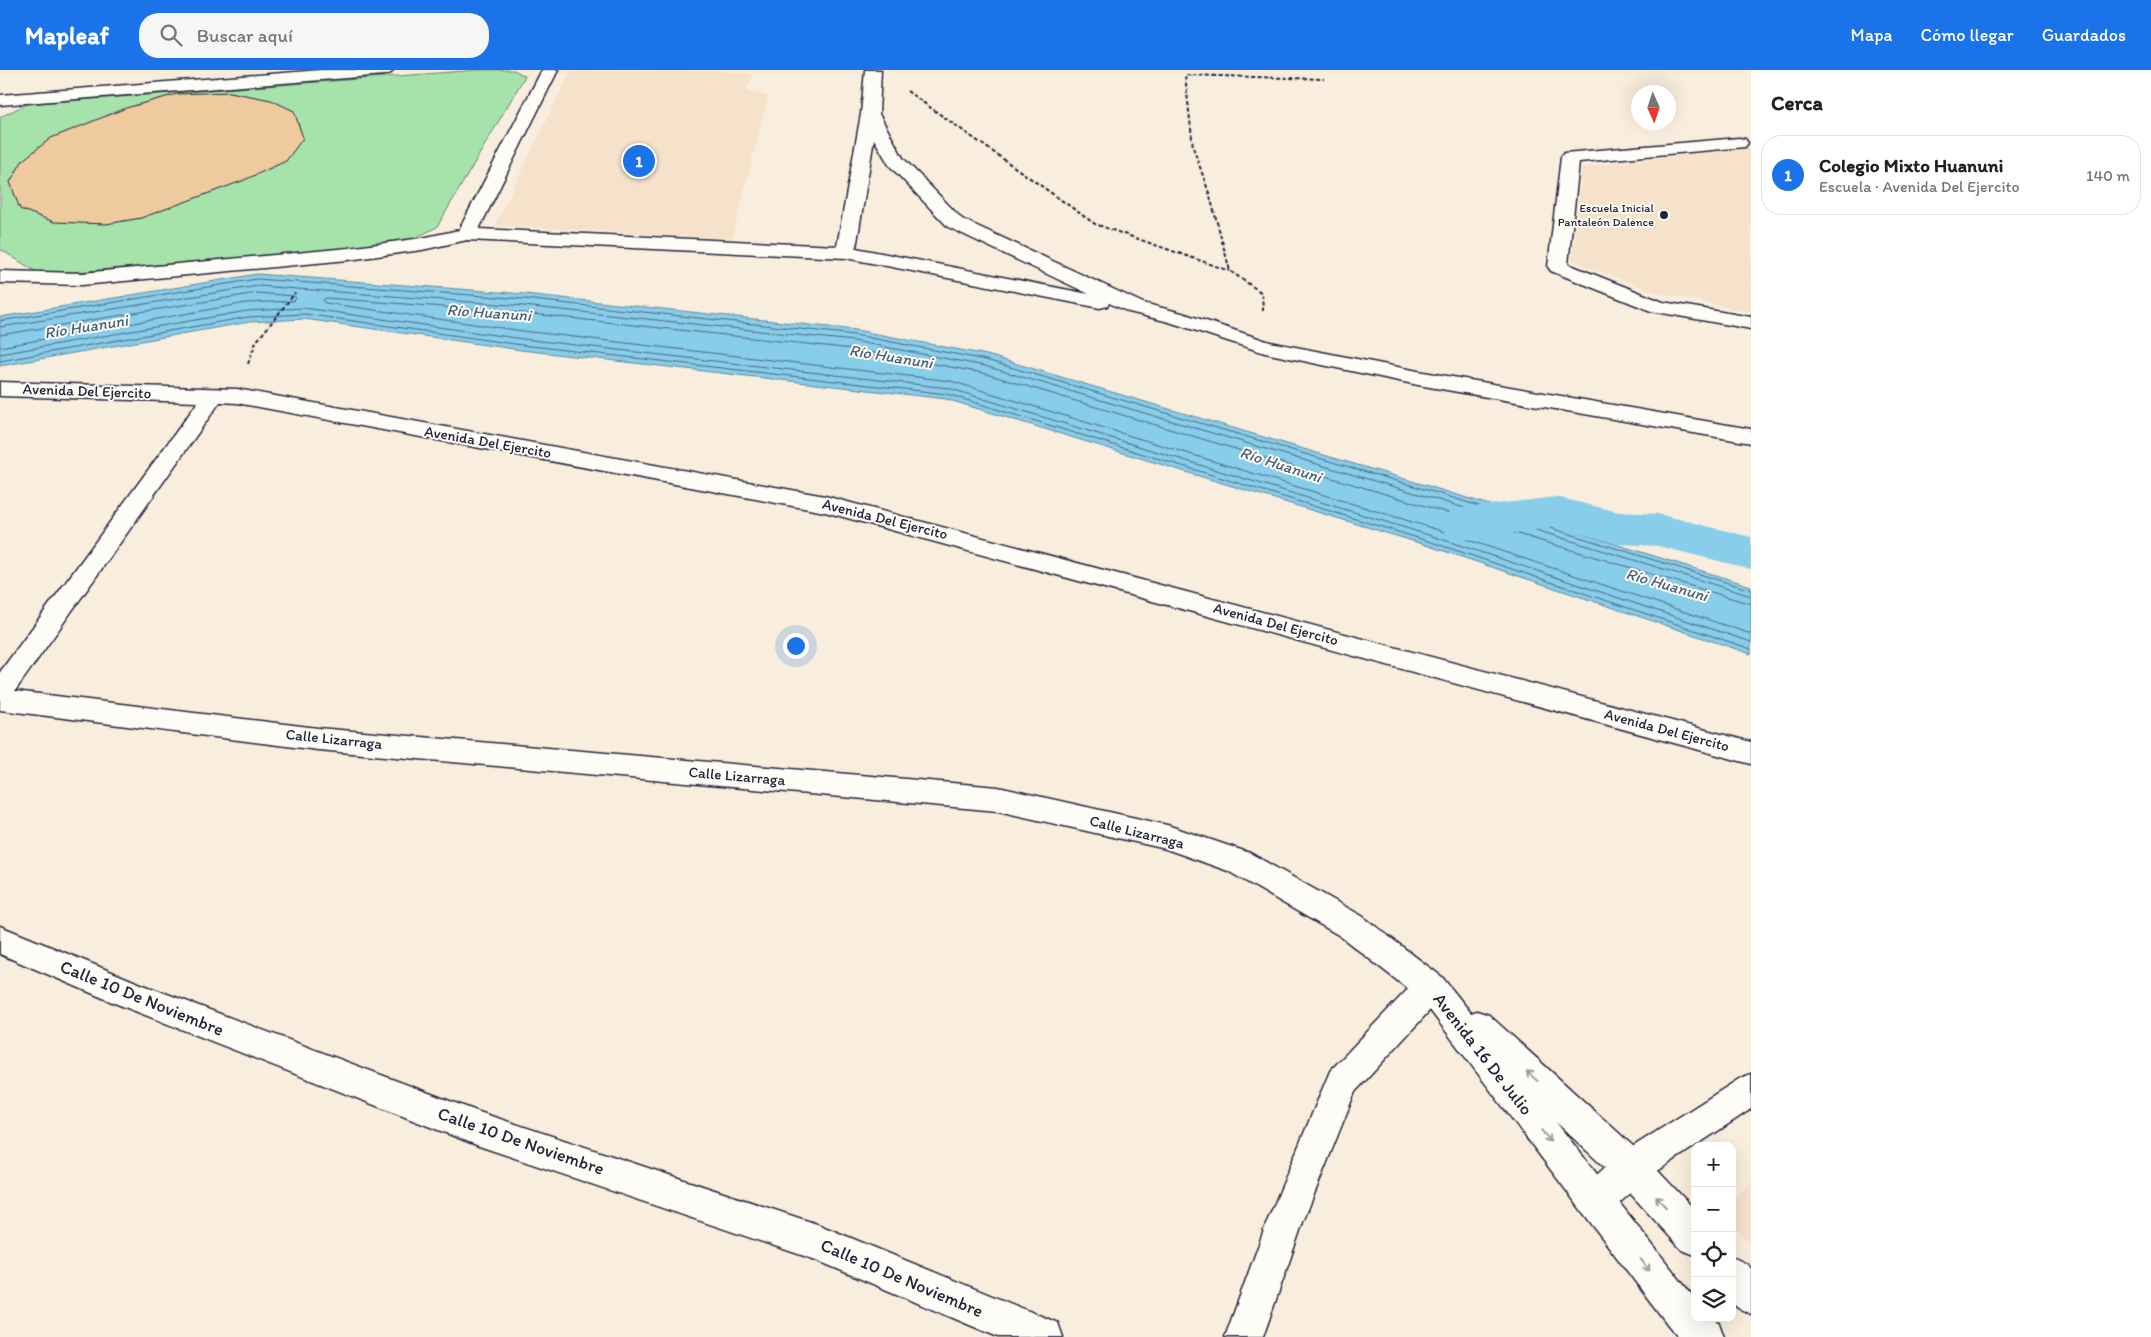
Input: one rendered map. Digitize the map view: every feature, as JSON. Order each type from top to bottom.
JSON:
[{"type":"street","points":[[0,100],[386,70]]},
{"type":"street","points":[[468,234],[550,70]]},
{"type":"street","points":[[846,252],[870,114],[873,70]]},
{"type":"street","points":[[870,114],[895,161],[955,223],[1136,308]]},
{"type":"street","points":[[1738,143],[1570,157],[1558,267],[1658,307],[1751,323]]},
{"type":"street","points":[[0,277],[92,278],[348,254],[422,244],[468,234],[846,252],[1033,290],[1136,308],[1175,317],[1265,346],[1418,378],[1751,436]]},
{"type":"street","name":"Avenida Del Ejercito","points":[[0,389],[237,396],[825,504],[952,536],[1751,753]]},
{"type":"street","points":[[0,692],[214,395]]},
{"type":"street","name":"Calle Lizarraga","points":[[0,700],[318,738],[998,799],[1167,837],[1239,862],[1351,926],[1431,986]]},
{"type":"street","name":"Calle 10 De Noviembre","points":[[0,940],[129,994],[479,1129],[817,1242],[1044,1337]]},
{"type":"street","points":[[1244,1337],[1285,1222],[1342,1082],[1431,986]]},
{"type":"street","name":"Avenida 16 De Julio","points":[[1431,986],[1496,1043],[1631,1168],[1691,1233]]},
{"type":"street","name":"Avenida 16 De Julio","points":[[1431,986],[1680,1312],[1704,1337]]},
{"type":"street","points":[[1596,1200],[1631,1168],[1751,1090]]},
{"type":"street","points":[[1733,1277],[1751,1295]]},
{"type":"path","points":[[1230,271],[1210,196],[1193,147],[1185,75],[1324,79]]},
{"type":"path","points":[[902,87],[1095,224],[1230,271],[1262,294],[1265,346]]},
{"type":"path","points":[[256,342],[296,292]]},
{"type":"shaded area","points":[[571,70],[710,70],[753,74],[747,91],[768,96],[732,239],[495,225]]},
{"type":"shaded area","name":"Escuela Inicial Pantaleón Dalence","points":[[1751,148],[1751,312],[1659,293],[1572,261],[1582,168],[1632,160]]},
{"type":"shaded area","points":[[1751,1184],[1751,1244],[1736,1229],[1736,1196]]},
{"type":"green space","points":[[478,70],[514,70],[525,76],[437,227],[403,244],[41,275],[0,249],[0,117],[27,104]]},
{"type":"water","name":"Río Huanuni","points":[[257,274],[525,294],[856,330],[987,355],[1425,485],[1751,586],[1751,654],[1429,546],[946,399],[521,350],[304,319],[249,322],[0,366],[0,317]]},
{"type":"building","points":[[230,92],[271,100],[294,111],[303,138],[286,161],[242,181],[141,218],[106,224],[54,222],[20,209],[10,182],[23,160],[51,138],[126,108],[177,94]]},
{"type":"waterway","points":[[1463,524],[1556,512],[1619,528],[1658,530],[1751,553]]},
{"type":"place","name":"Colegio Mixto Huanuni","points":[[639,161]]},
{"type":"place","name":"Escuela Inicial Pantaleón Dalence","points":[[1664,215]]}]
